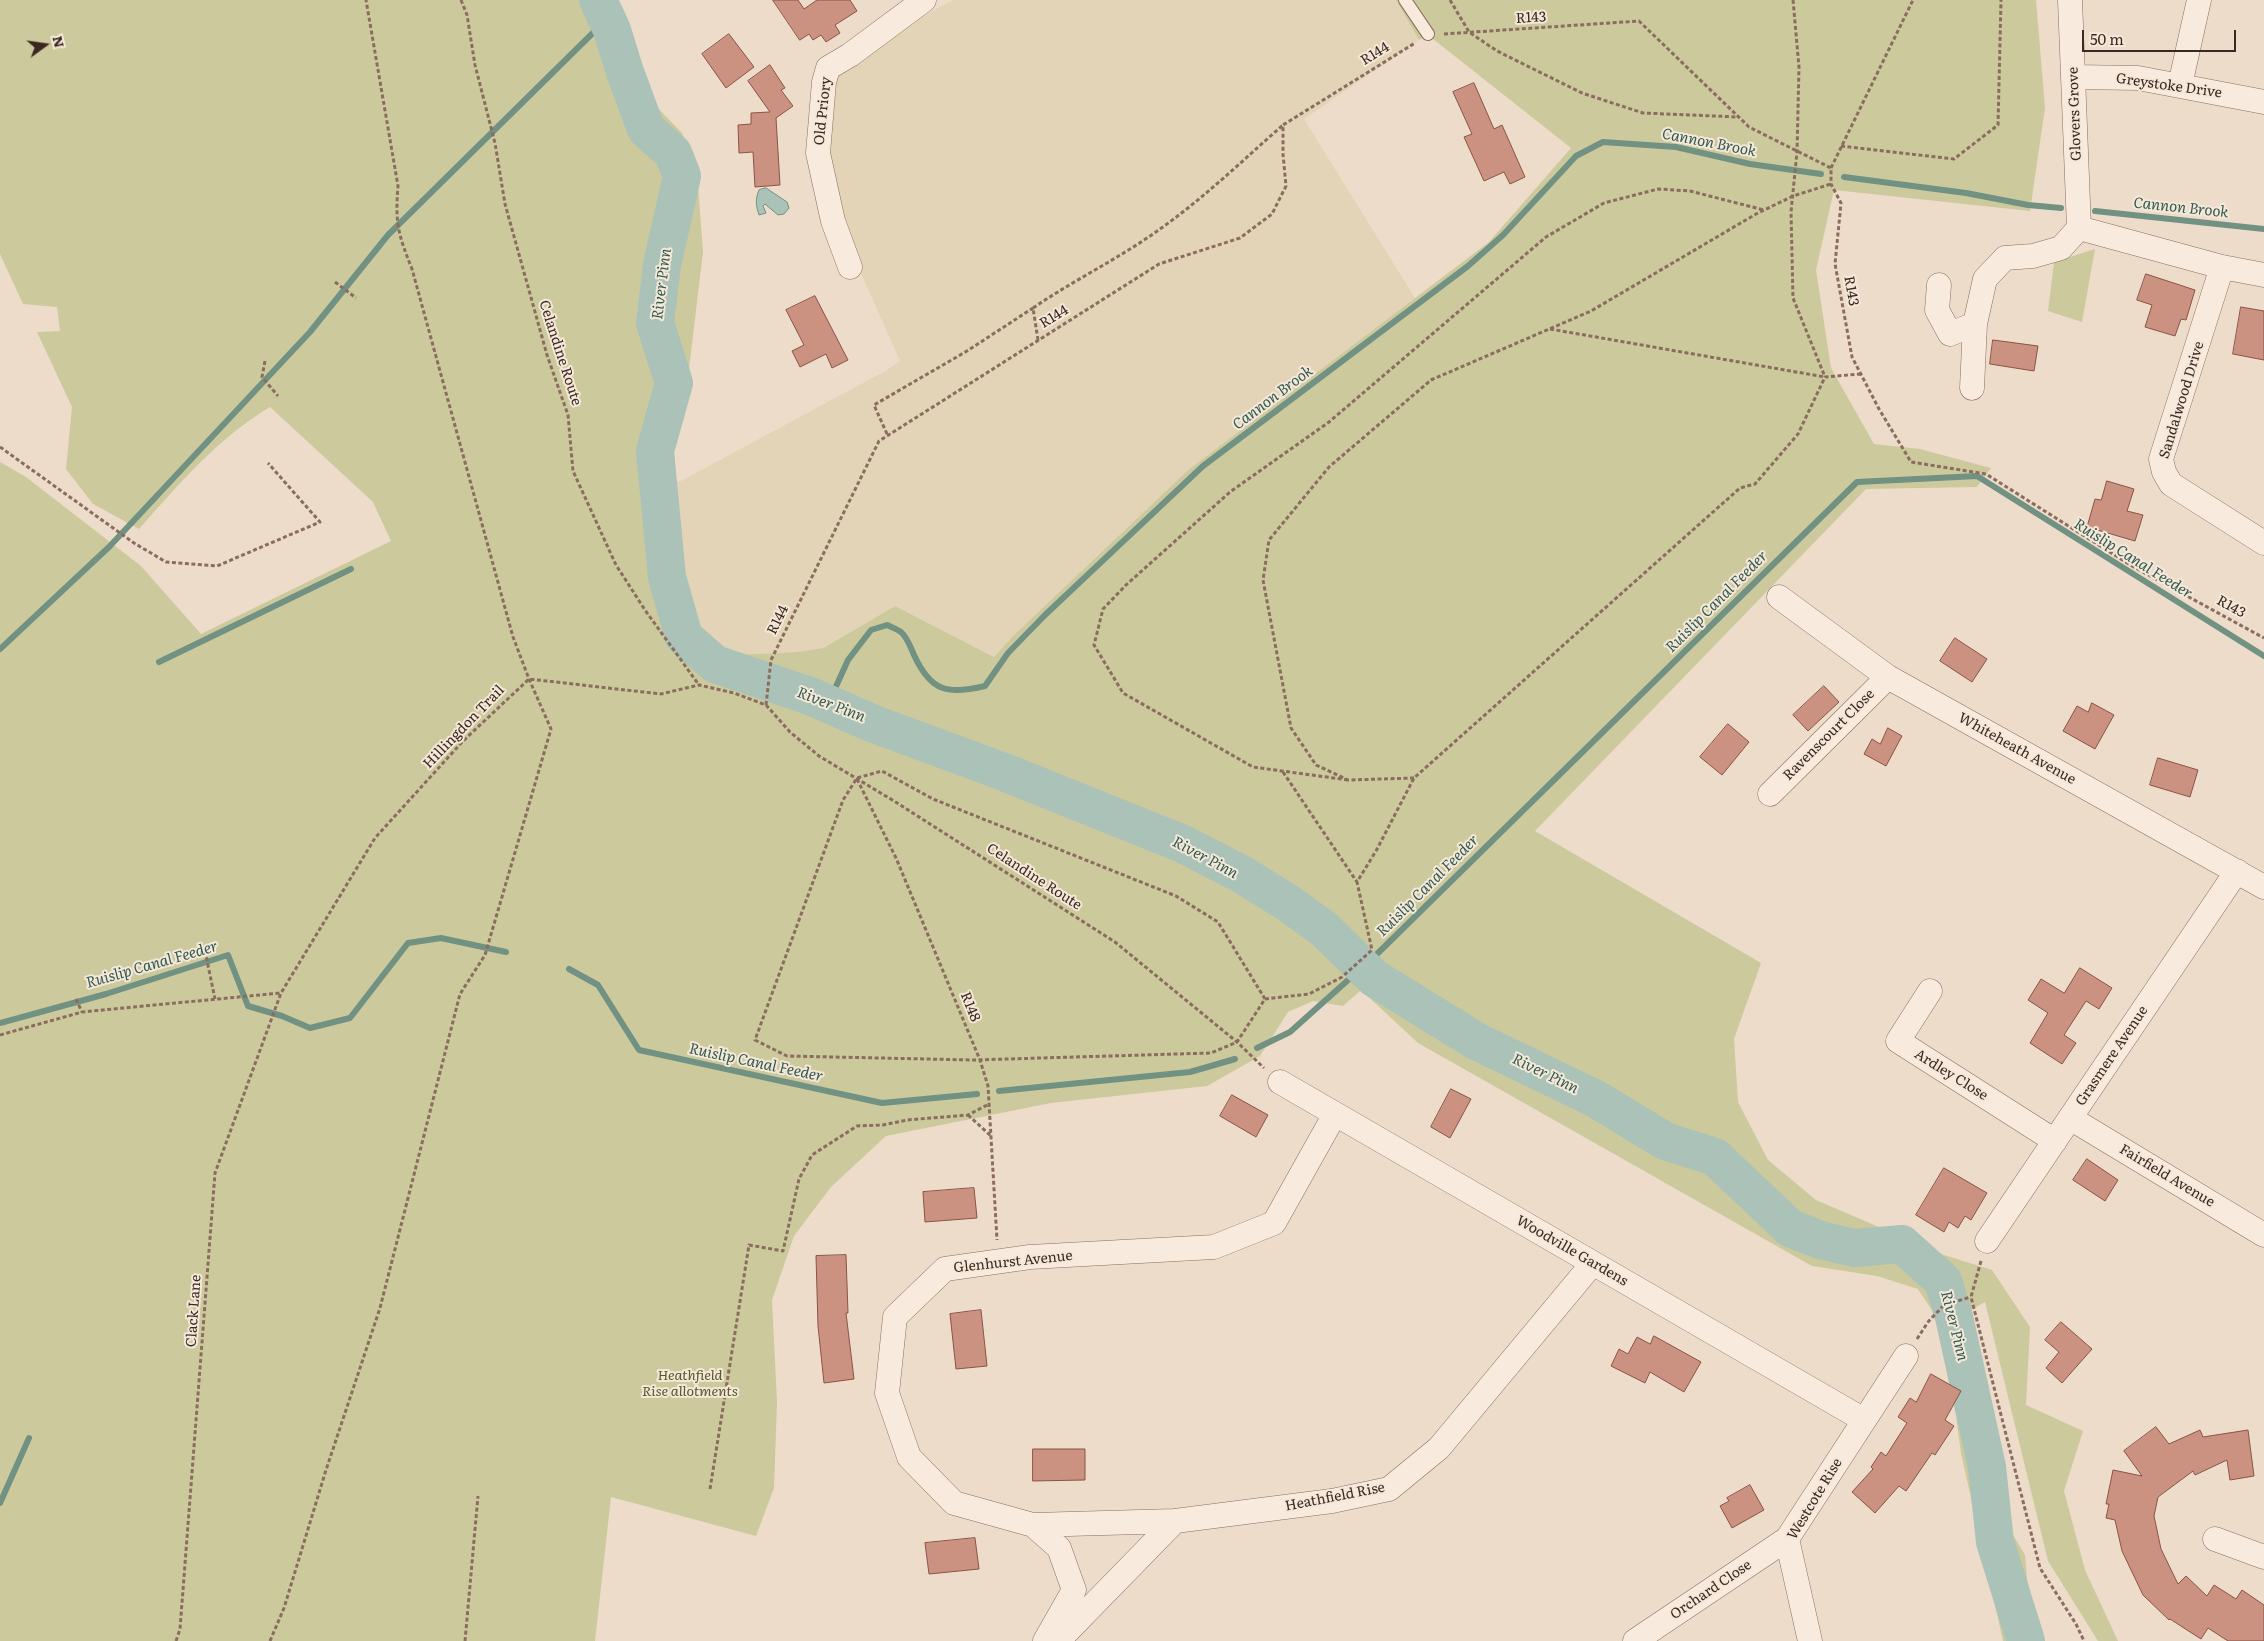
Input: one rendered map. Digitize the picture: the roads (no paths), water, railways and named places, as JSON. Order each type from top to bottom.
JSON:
[{"type":"street","name":"Old Priory","points":[[850,267],[832,221],[818,154],[824,82],[828,68],[850,55],[924,0]]},
{"type":"street","name":"Glovers Grove","points":[[2070,0],[2079,228]]},
{"type":"street","points":[[2180,85],[2199,0]]},
{"type":"street","name":"Greystoke Drive","points":[[2074,77],[2138,78],[2264,102]]},
{"type":"street","points":[[1972,388],[1975,324],[1985,280],[2005,258],[2033,256],[2061,248],[2079,228],[2222,267],[2264,276]]},
{"type":"street","name":"Sandalwood Drive","points":[[2222,267],[2162,459],[2164,472],[2171,484],[2264,543]]},
{"type":"street","points":[[1939,285],[1936,310],[1950,334],[1975,324]]},
{"type":"street","name":"Whiteheath Avenue","points":[[1779,597],[1888,677],[2264,887]]},
{"type":"street","name":"Ravenscourt Close","points":[[1770,794],[1888,677]]},
{"type":"street","name":"Grasmere Avenue","points":[[1987,1241],[2237,871]]},
{"type":"street","name":"Ardley Close","points":[[1930,991],[1898,1041],[2055,1141]]},
{"type":"street","name":"Woodville Gardens","points":[[1280,1082],[1864,1420]]},
{"type":"street","name":"Glenhurst Avenue","points":[[1175,1521],[1033,1524],[954,1503],[909,1458],[887,1393],[894,1317],[945,1269],[1030,1257],[1214,1247],[1274,1223],[1335,1114]]},
{"type":"street","name":"Fairfield Avenue","points":[[2070,1118],[2264,1234]]},
{"type":"street","name":"Heathfield Rise","points":[[1175,1521],[1332,1501],[1389,1489],[1439,1448],[1593,1264]]},
{"type":"street","points":[[1864,1420],[1906,1356]]},
{"type":"street","name":"Westcote Rise","points":[[1810,1641],[1787,1539],[1864,1420]]},
{"type":"street","points":[[1058,1641],[1175,1521]]},
{"type":"street","points":[[1033,1524],[1059,1548],[1074,1590],[1045,1641]]},
{"type":"street","name":"Orchard Close","points":[[1635,1641],[1787,1539]]},
{"type":"street","points":[[2215,1539],[2264,1557]]},
{"type":"lane","points":[[1405,0],[1428,34]]},
{"type":"waterway","name":"River Pinn","points":[[598,0],[612,30],[646,129],[673,153],[682,176],[662,265],[655,323],[674,383],[655,451],[667,577],[684,637],[715,664],[810,696],[874,724],[1004,772],[1183,844],[1243,875],[1288,903],[1324,929],[1374,978],[1476,1041],[1596,1099],[1665,1141],[1715,1157],[1790,1228],[1820,1240],[1854,1248],[1902,1244],[1943,1281],[1954,1317],[1987,1467],[1995,1542],[2026,1641]]},
{"type":"waterway","points":[[0,649],[109,547],[310,332],[388,235],[607,19]]},
{"type":"waterway","name":"Cannon Brook","points":[[828,704],[848,660],[871,630],[887,625],[903,634],[927,677],[942,688],[961,690],[985,686],[1008,653],[1045,615],[1203,466],[1468,266],[1503,235],[1576,156],[1603,142],[1676,147],[1750,164],[1821,174]]},
{"type":"waterway","name":"Cannon Brook","points":[[1844,177],[1966,193],[2028,205],[2061,208]]},
{"type":"waterway","name":"Cannon Brook","points":[[2095,211],[2264,229]]},
{"type":"waterway","name":"Ruislip Canal Feeder","points":[[1257,1048],[1290,1032],[1376,955],[1857,482],[1977,476],[2264,656]]},
{"type":"waterway","points":[[159,662],[351,569]]},
{"type":"waterway","name":"Ruislip Canal Feeder","points":[[0,1023],[106,994],[228,955],[248,1006],[282,1016],[310,1028],[350,1018],[408,943],[441,938],[506,952]]},
{"type":"waterway","name":"Ruislip Canal Feeder","points":[[569,969],[598,985],[639,1050],[882,1103],[977,1094]]},
{"type":"waterway","name":"Ruislip Canal Feeder","points":[[999,1091],[1190,1072],[1235,1059]]},
{"type":"waterway","points":[[0,1503],[29,1438]]},
{"type":"park label","name":"Heathfield Rise allotments","points":[[690,1384]]}]
